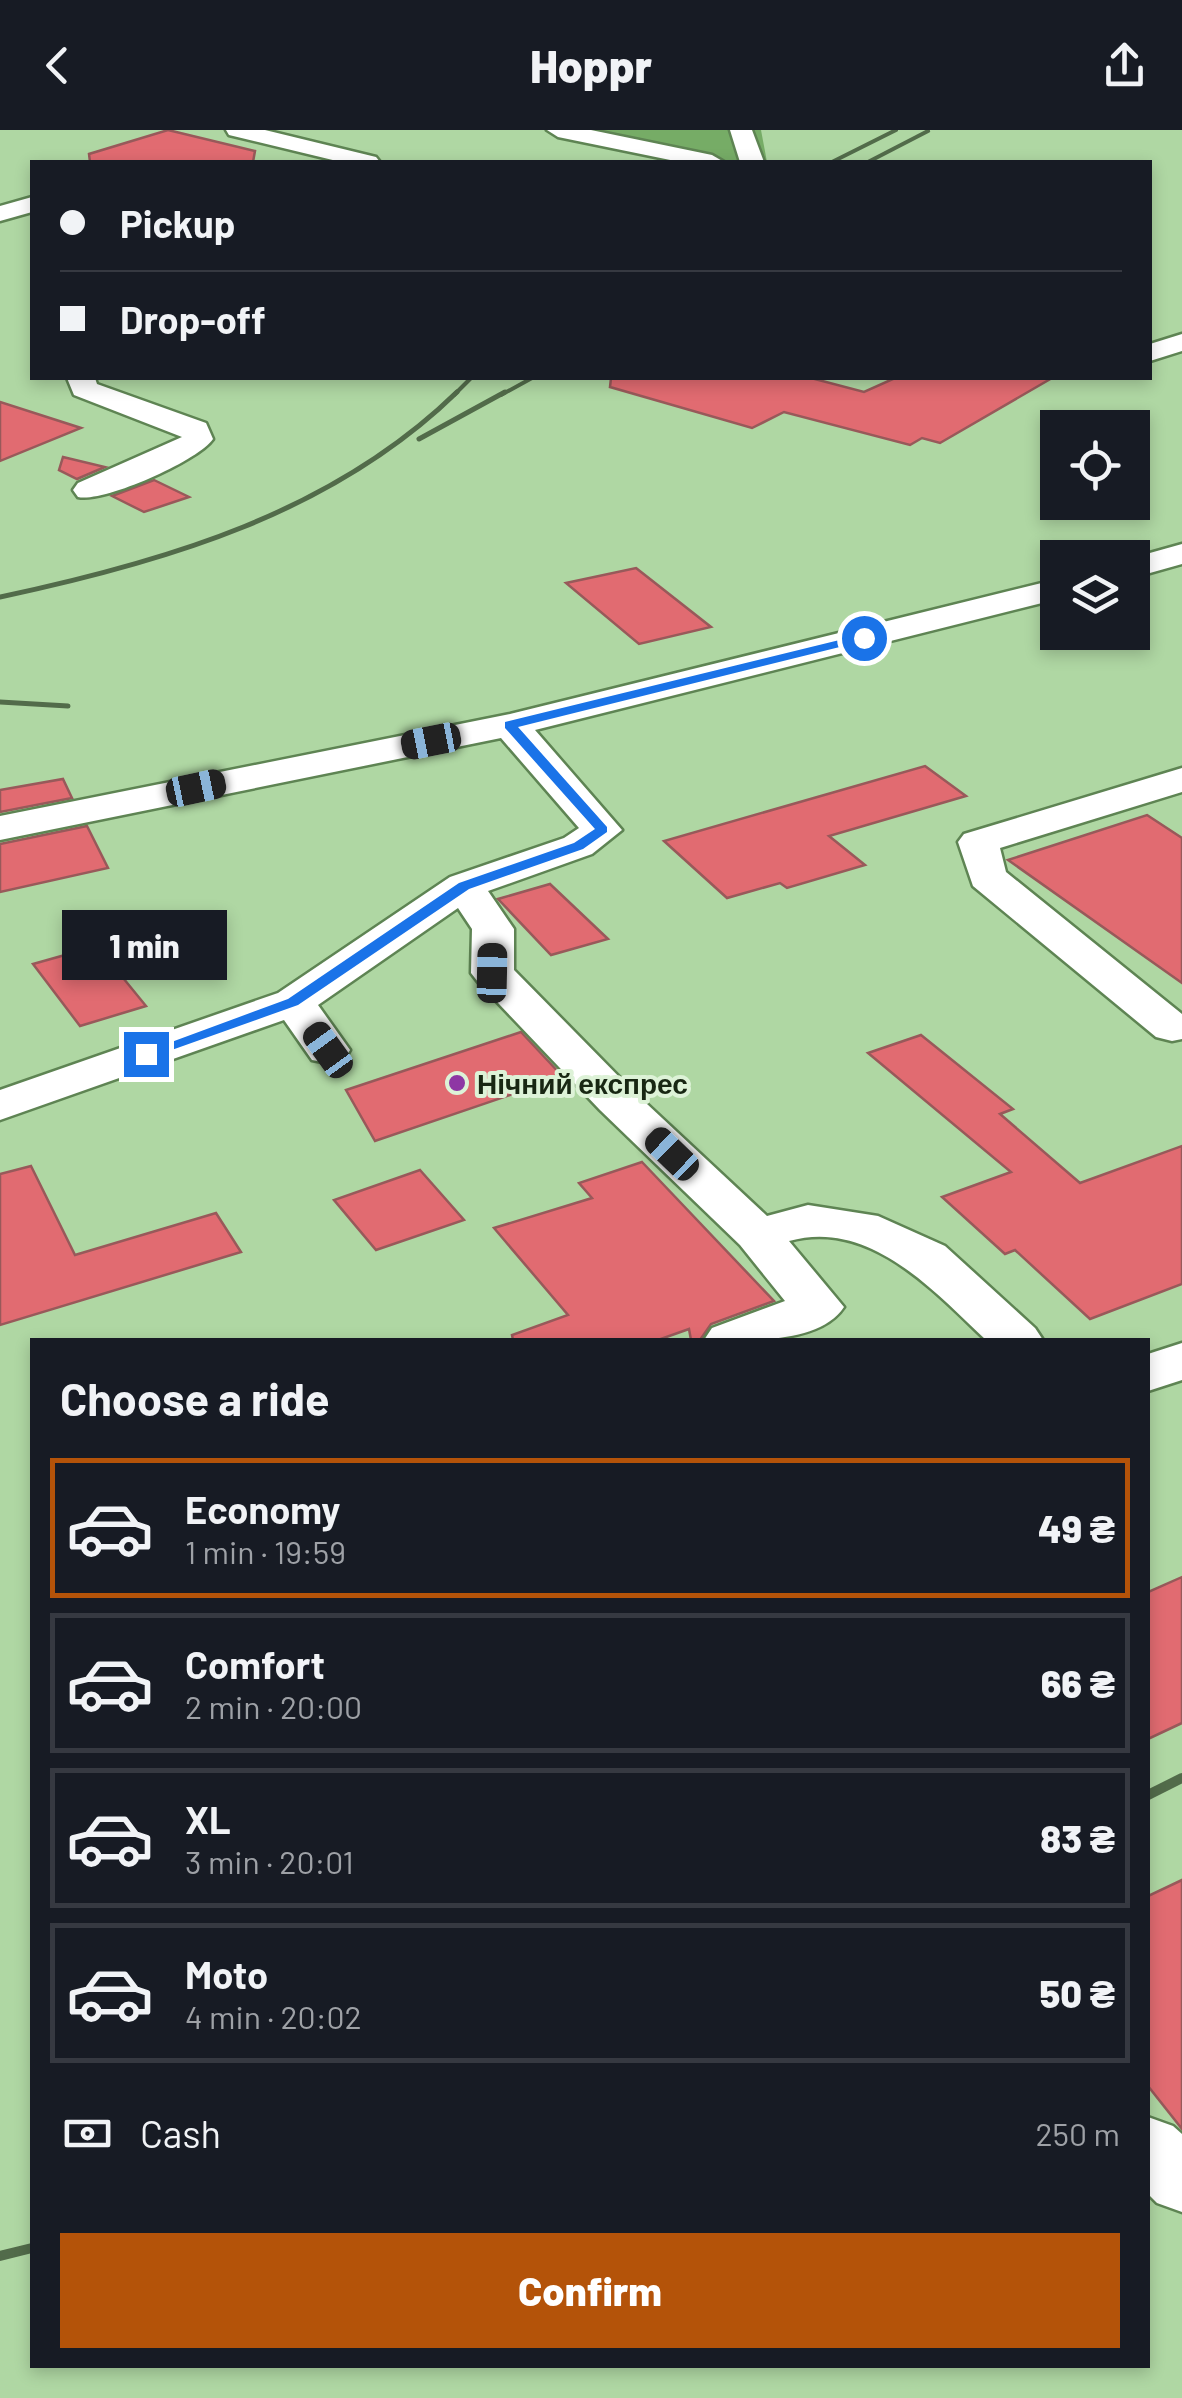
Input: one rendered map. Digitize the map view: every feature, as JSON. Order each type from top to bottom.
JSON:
[{"type":"street","points":[[237,130],[360,160]]},
{"type":"street","points":[[558,130],[702,160]]},
{"type":"street","points":[[742,130],[751,160]]},
{"type":"street","points":[[226,157],[276,140]]},
{"type":"street","points":[[0,214],[30,205]]},
{"type":"street","points":[[1152,325],[1182,332]]},
{"type":"street","points":[[1152,352],[1182,342]]},
{"type":"street","points":[[1152,368],[1182,375]]},
{"type":"street","points":[[82,380],[84,390],[164,415],[194,429],[198,439],[185,450],[88,490]]},
{"type":"street","points":[[1150,563],[1182,554]]},
{"type":"street","points":[[0,828],[510,725],[1040,592]]},
{"type":"street","points":[[0,1106],[293,1002],[464,886],[578,846],[602,830],[510,725]]},
{"type":"street","points":[[1172,1028],[986,877],[978,842],[1182,780]]},
{"type":"street","points":[[464,886],[494,929],[492,973],[616,1100],[757,1234],[818,1307],[735,1338]]},
{"type":"street","points":[[293,1002],[328,1050]]},
{"type":"street","points":[[757,1234],[808,1220],[861,1227],[927,1257],[1015,1338]]},
{"type":"street","points":[[1150,1373],[1182,1360]]},
{"type":"street","points":[[1150,2151],[1182,2180]]},
{"type":"green space","points":[[547,130],[761,130],[767,160],[691,160]]},
{"type":"building","points":[[168,130],[255,151],[253,160],[90,160],[89,154]]},
{"type":"building","points":[[611,380],[819,380],[864,392],[891,380],[1049,380],[940,443],[922,438],[910,445],[784,412],[752,428],[610,387]]},
{"type":"building","points":[[0,402],[81,428],[0,461]]},
{"type":"building","points":[[63,457],[105,467],[77,479],[59,470]]},
{"type":"building","points":[[154,480],[189,497],[144,512],[112,496]]},
{"type":"building","points":[[636,568],[711,627],[639,644],[566,583]]},
{"type":"building","points":[[925,766],[966,796],[829,836],[865,865],[787,888],[780,883],[727,898],[664,841]]},
{"type":"building","points":[[63,779],[72,798],[0,812],[0,790]]},
{"type":"building","points":[[1147,815],[1182,838],[1182,983],[1008,860]]},
{"type":"building","points":[[87,826],[108,868],[0,892],[0,844]]},
{"type":"building","points":[[550,884],[608,939],[551,955],[498,899]]},
{"type":"building","points":[[97,946],[146,1006],[80,1026],[33,964]]},
{"type":"building","name":"Нічний експрес","points":[[521,1032],[563,1077],[375,1141],[346,1090]]},
{"type":"building","points":[[921,1035],[1013,1109],[1000,1114],[1080,1183],[1182,1146],[1182,1284],[1090,1319],[1015,1250],[1005,1254],[942,1197],[1011,1172],[868,1053]]},
{"type":"building","points":[[642,1162],[774,1301],[711,1324],[701,1338],[691,1338],[689,1329],[664,1338],[513,1338],[512,1335],[568,1315],[494,1228],[592,1198],[579,1183]]},
{"type":"building","points":[[31,1166],[75,1255],[216,1213],[241,1252],[0,1325],[0,1174]]},
{"type":"building","points":[[420,1170],[464,1220],[376,1250],[334,1200]]},
{"type":"building","points":[[1182,1577],[1182,1723],[1150,1738],[1150,1591]]},
{"type":"building","points":[[1182,1880],[1182,2129],[1150,2089],[1150,1895]]},
{"type":"railway","points":[[836,160],[896,130]]},
{"type":"railway","points":[[872,160],[928,131]]},
{"type":"railway","points":[[457,392],[469,380]]},
{"type":"railway","points":[[501,395],[528,380]]},
{"type":"railway","points":[[0,597],[124,567],[244,527],[356,470],[409,434],[457,392]]},
{"type":"railway","points":[[454,395],[457,392]]},
{"type":"railway","points":[[419,439],[505,392]]},
{"type":"railway","points":[[0,702],[68,706]]},
{"type":"railway","points":[[1150,1794],[1182,1778]]},
{"type":"railway","points":[[0,2256],[30,2248]]},
{"type":"place","name":"Нічний експрес","points":[[457,1083]]},
{"type":"route","points":[[146,1054],[293,1002],[464,886],[578,846],[602,830],[510,725],[864,638]]}]
